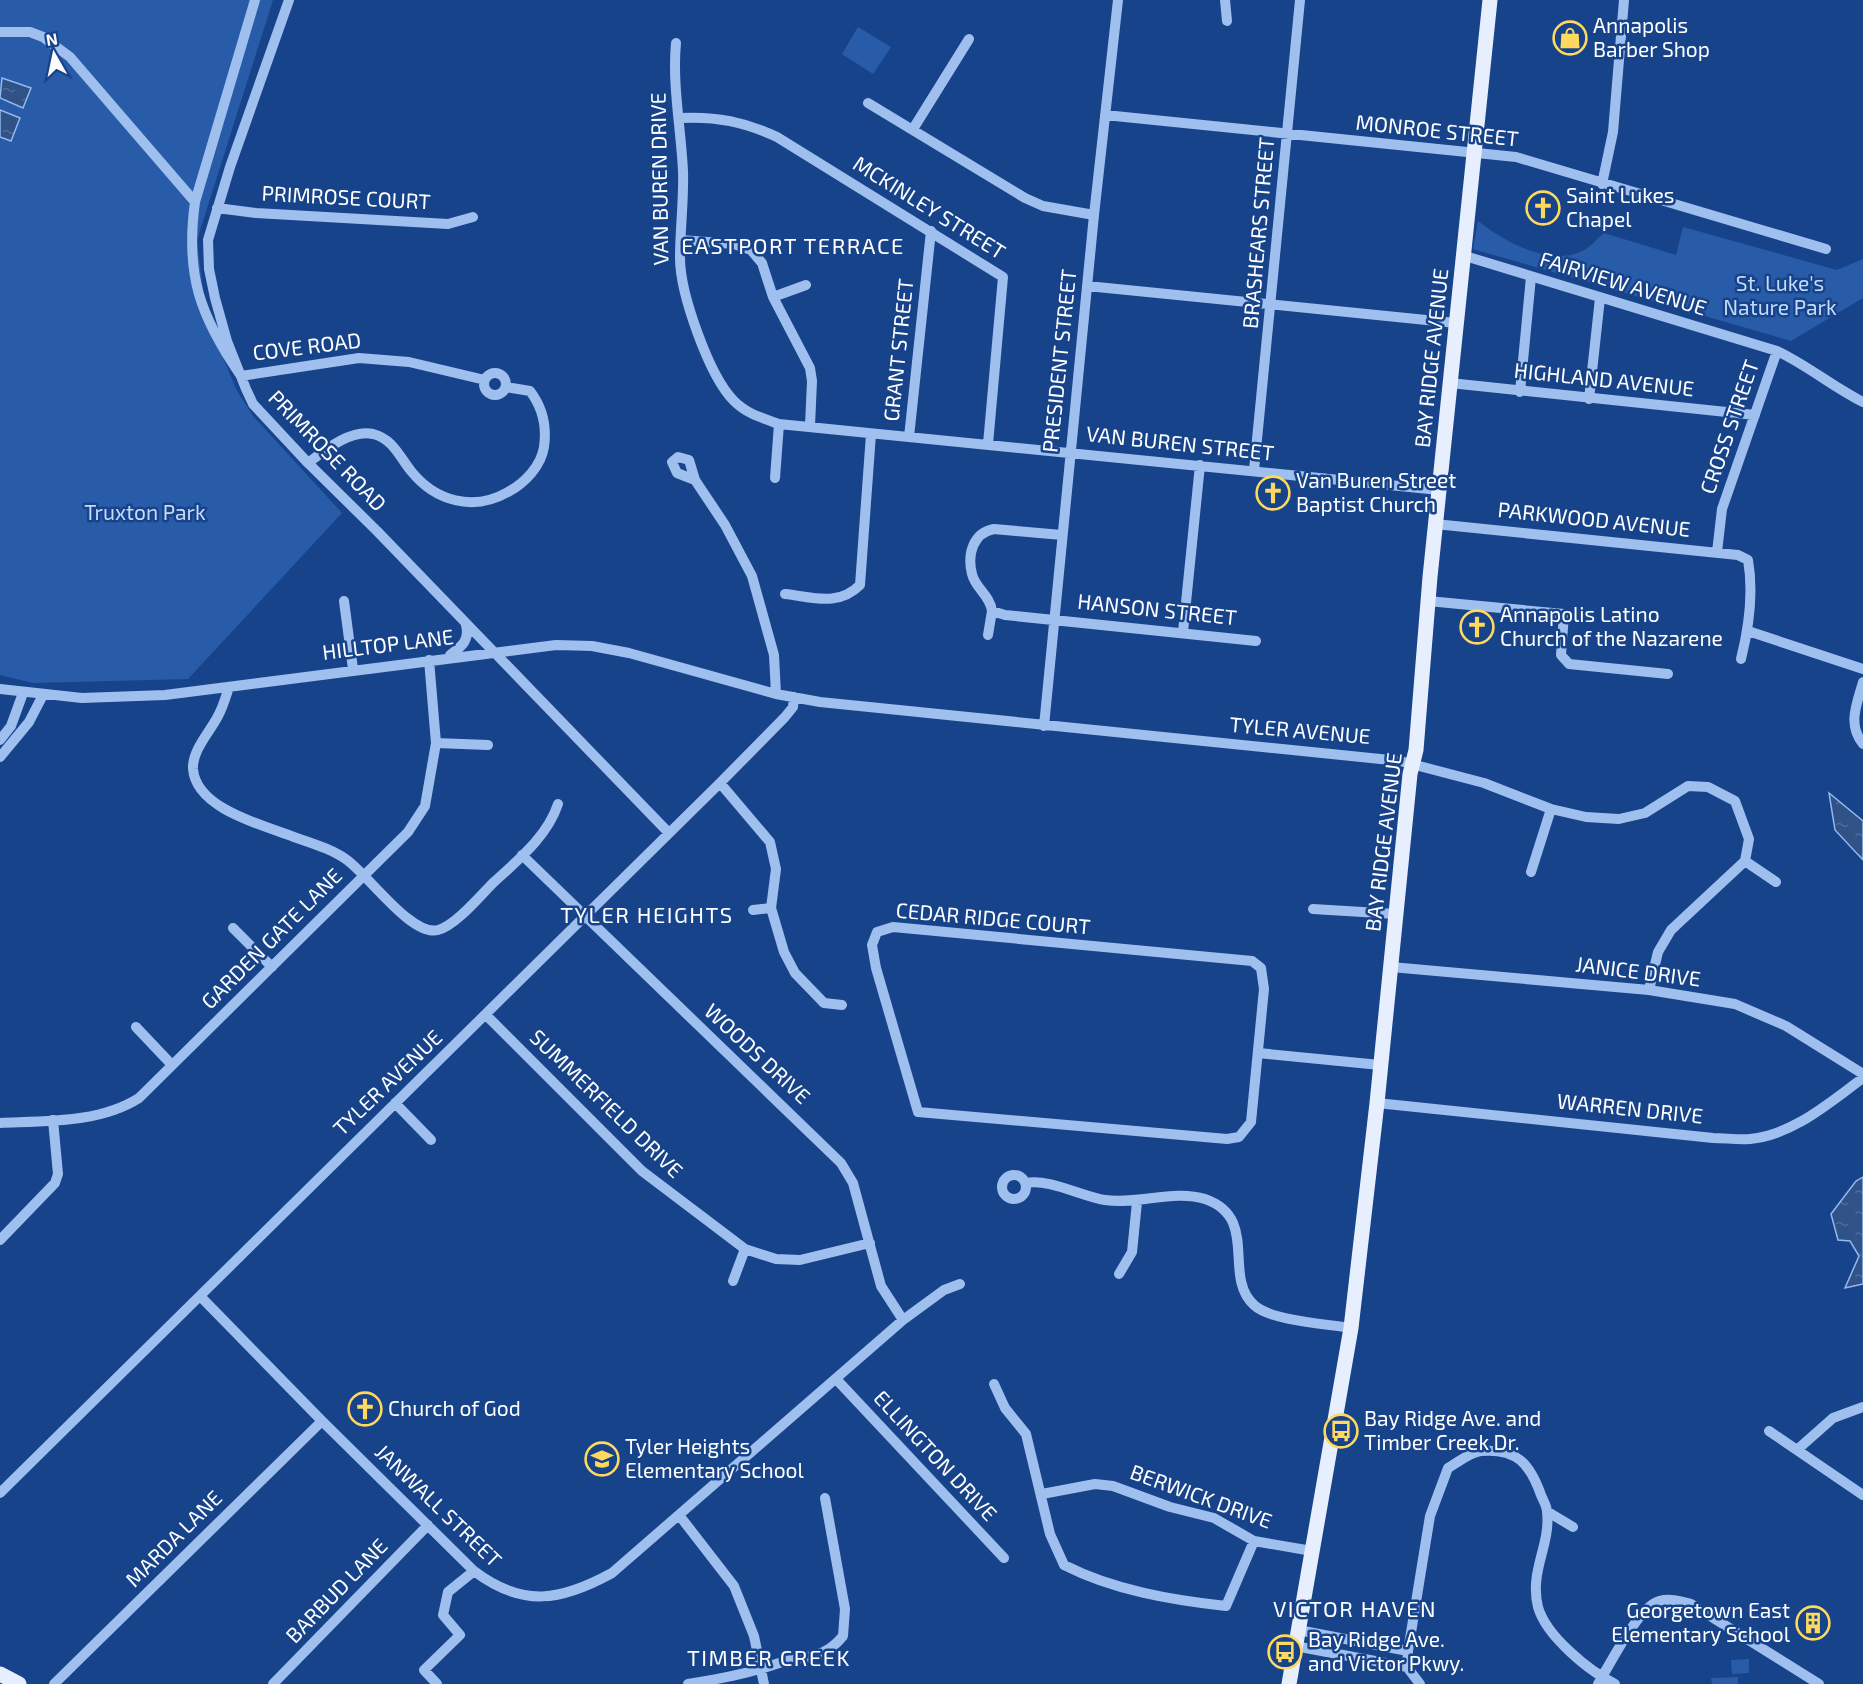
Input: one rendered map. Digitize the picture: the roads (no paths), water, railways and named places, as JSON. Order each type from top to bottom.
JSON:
[{"type":"main road","name":"BAY RIDGE AVENUE","points":[[1289,1684],[1351,1328],[1424,661],[1435,524],[1465,256],[1490,0]]},
{"type":"main road","points":[[0,1674],[20,1684]]},
{"type":"street","points":[[241,376],[219,344],[205,313],[195,282],[190,245],[195,202],[255,0]]},
{"type":"street","name":"PRIMROSE ROAD","points":[[289,0],[208,240],[209,269],[227,341],[253,404],[668,831]]},
{"type":"street","name":"PRESIDENT STREET","points":[[1044,726],[1094,215],[1118,0]]},
{"type":"street","points":[[1225,0],[1227,21]]},
{"type":"street","name":"BRASHEARS STREET","points":[[1254,470],[1300,0]]},
{"type":"street","points":[[1602,184],[1613,132],[1624,0]]},
{"type":"street","points":[[0,32],[30,32],[43,37],[70,57],[195,202]]},
{"type":"street","points":[[913,129],[969,39]]},
{"type":"street","name":"VAN BUREN DRIVE","points":[[676,43],[683,179],[682,280],[700,338],[718,378],[734,400],[751,414],[779,424],[810,426]]},
{"type":"street","points":[[868,103],[1025,198],[1043,206],[1094,215]]},
{"type":"street","name":"MONROE STREET","points":[[1105,115],[1516,157],[1826,249]]},
{"type":"street","name":"MCKINLEY STREET","points":[[680,118],[715,117],[752,125],[787,143],[1003,277],[988,444]]},
{"type":"street","name":"PRIMROSE COURT","points":[[217,208],[256,213],[448,224],[473,217]]},
{"type":"street","name":"GRANT STREET","points":[[909,437],[931,231]]},
{"type":"street","points":[[681,240],[734,244],[751,250],[762,263],[773,297],[810,368],[812,381],[810,426]]},
{"type":"street","name":"FAIRVIEW AVENUE","points":[[1465,256],[1777,351],[1792,358],[1832,386],[1863,402]]},
{"type":"street","points":[[1520,392],[1531,277]]},
{"type":"street","points":[[773,297],[806,285]]},
{"type":"street","points":[[1087,286],[1456,323]]},
{"type":"street","points":[[1589,399],[1600,298]]},
{"type":"street","name":"CROSS STREET","points":[[1717,552],[1722,509],[1777,351]]},
{"type":"street","name":"COVE ROAD","points":[[241,376],[359,358],[409,362],[485,380]]},
{"type":"street","points":[[497,372],[506,379],[507,387],[502,393],[490,394],[484,386],[485,380],[490,374],[497,372]]},
{"type":"street","name":"HIGHLAND AVENUE","points":[[1450,383],[1755,415]]},
{"type":"street","points":[[308,463],[333,445],[352,436],[370,433],[385,439],[397,450],[410,470],[434,493],[464,503],[498,497],[516,488],[535,468],[542,456],[545,436],[542,408],[530,392],[507,387]]},
{"type":"street","points":[[775,478],[779,424]]},
{"type":"street","name":"VAN BUREN STREET","points":[[810,426],[1439,490]]},
{"type":"street","points":[[785,594],[834,599],[850,595],[860,585],[871,434]]},
{"type":"street","points":[[1184,632],[1200,465]]},
{"type":"street","points":[[695,480],[725,525],[752,576],[774,655],[776,694]]},
{"type":"street","name":"PARKWOOD AVENUE","points":[[1435,524],[1738,555],[1748,560],[1751,578],[1749,631]]},
{"type":"street","points":[[988,635],[992,611],[991,601],[972,575],[973,542],[983,531],[994,529],[1062,535]]},
{"type":"street","points":[[344,601],[354,669]]},
{"type":"street","points":[[1428,601],[1564,614],[1561,655],[1569,664],[1668,674]]},
{"type":"street","name":"HANSON STREET","points":[[992,611],[1005,615],[1054,618],[1256,641]]},
{"type":"street","points":[[446,658],[463,646],[468,633],[466,625]]},
{"type":"street","points":[[1741,660],[1749,631],[1863,669]]},
{"type":"street","name":"HILLTOP LANE","points":[[0,689],[43,695],[122,698],[229,687],[493,651],[556,645],[609,649],[776,694]]},
{"type":"street","name":"GARDEN GATE LANE","points":[[0,1123],[53,1120],[113,1112],[139,1098],[408,832],[425,806],[436,743],[429,660]]},
{"type":"street","points":[[1863,682],[1853,720],[1854,729],[1863,744]]},
{"type":"street","points":[[229,687],[219,715],[195,757],[193,770],[210,800],[227,812],[327,849],[346,859],[418,928],[428,931],[440,930],[455,919],[552,823],[558,804]]},
{"type":"street","points":[[0,740],[11,726],[23,693]]},
{"type":"street","name":"TYLER AVENUE","points":[[776,694],[878,710],[1413,763],[1484,783],[1551,809],[1586,817],[1619,819],[1645,813],[1688,786],[1708,787],[1735,801],[1749,839],[1745,861]]},
{"type":"street","points":[[0,757],[28,722],[43,695]]},
{"type":"street","name":"TYLER AVENUE","points":[[0,1492],[486,1015],[668,831],[720,783],[794,707],[794,697]]},
{"type":"street","points":[[436,743],[488,745]]},
{"type":"street","points":[[720,783],[770,842],[776,869],[771,908],[784,952],[795,973],[824,1003],[842,1005]]},
{"type":"street","points":[[1530,872],[1551,809]]},
{"type":"street","name":"WOODS DRIVE","points":[[522,855],[835,1156],[853,1183],[881,1286],[903,1320]]},
{"type":"street","points":[[1649,990],[1658,952],[1671,930],[1745,861],[1776,882]]},
{"type":"street","points":[[753,910],[771,908]]},
{"type":"street","points":[[1313,909],[1395,914]]},
{"type":"street","name":"CEDAR RIDGE COURT","points":[[893,927],[1252,961],[1261,968],[1264,989],[1258,1053],[1251,1122],[1239,1137],[1227,1138],[918,1112],[876,968],[872,945],[877,932],[893,927]]},
{"type":"street","points":[[233,928],[272,967]]},
{"type":"street","name":"JANICE DRIVE","points":[[1391,967],[1649,990],[1735,1004],[1786,1026],[1863,1076]]},
{"type":"street","name":"SUMMERFIELD DRIVE","points":[[486,1015],[642,1171],[745,1249],[776,1259],[800,1260],[870,1243]]},
{"type":"street","points":[[136,1027],[172,1065]]},
{"type":"street","points":[[1258,1053],[1380,1065]]},
{"type":"street","name":"WARREN DRIVE","points":[[1377,1102],[1713,1138],[1751,1139],[1778,1131],[1813,1115],[1863,1076]]},
{"type":"street","points":[[394,1103],[431,1140]]},
{"type":"street","points":[[0,1240],[55,1184],[58,1174],[53,1120]]},
{"type":"street","points":[[1026,1183],[1043,1182],[1106,1200],[1137,1202],[1191,1196],[1208,1200],[1229,1215],[1236,1230],[1239,1242],[1239,1269],[1244,1289],[1254,1305],[1273,1315],[1351,1328]]},
{"type":"street","points":[[1119,1274],[1132,1252],[1137,1202]]},
{"type":"street","points":[[733,1281],[745,1249]]},
{"type":"street","points":[[903,1320],[944,1290],[960,1284]]},
{"type":"street","name":"JANWALL STREET","points":[[200,1296],[322,1421],[474,1571],[494,1586],[518,1595],[542,1598],[569,1593],[612,1572],[837,1380],[903,1320]]},
{"type":"street","name":"ELLINGTON DRIVE","points":[[837,1380],[1004,1558]]},
{"type":"street","points":[[994,1383],[1005,1408],[1026,1434],[1050,1534],[1064,1565],[1094,1580],[1192,1602],[1226,1606],[1254,1541]]},
{"type":"street","points":[[1798,1449],[1833,1418],[1863,1407]]},
{"type":"street","name":"MARDA LANE","points":[[54,1684],[322,1421]]},
{"type":"street","points":[[1770,1431],[1863,1495]]},
{"type":"street","points":[[1420,1684],[1407,1667],[1430,1516],[1448,1468],[1479,1451],[1507,1453],[1528,1466],[1548,1512],[1544,1544],[1535,1574],[1539,1608],[1557,1639],[1600,1681],[1615,1684]]},
{"type":"street","name":"BERWICK DRIVE","points":[[1042,1494],[1095,1484],[1113,1486],[1170,1507],[1214,1518],[1254,1541],[1312,1551]]},
{"type":"street","points":[[688,1684],[761,1671],[777,1664],[819,1656],[843,1636],[844,1610],[825,1498]]},
{"type":"street","points":[[1548,1512],[1573,1527]]},
{"type":"street","points":[[679,1515],[734,1586],[754,1636],[764,1684]]},
{"type":"street","name":"BARBUD LANE","points":[[273,1684],[428,1525]]},
{"type":"street","points":[[437,1684],[424,1670],[460,1635],[443,1615],[448,1592],[474,1571]]},
{"type":"street","points":[[1600,1681],[1639,1618],[1656,1601],[1670,1599],[1691,1604],[1819,1684]]},
{"type":"street","points":[[1298,1630],[1408,1651]]},
{"type":"street","points":[[1295,1646],[1407,1667]]},
{"type":"water","points":[[2,78],[31,88],[23,108],[0,98]]},
{"type":"water","points":[[0,110],[20,118],[11,141],[0,137]]},
{"type":"water","points":[[1829,793],[1863,821],[1863,860],[1835,830]]},
{"type":"water","points":[[1863,1177],[1863,1284],[1845,1288],[1859,1256],[1850,1241],[1838,1240],[1831,1214],[1856,1181]]},
{"type":"place","name":"Annapolis Barber Shop","points":[[1570,38]]},
{"type":"place","name":"Saint Lukes Chapel","points":[[1543,208]]},
{"type":"place","name":"Van Buren Street Baptist Church","points":[[1273,493]]},
{"type":"place","name":"Annapolis Latino Church of the Nazarene","points":[[1477,627]]},
{"type":"place","name":"Church of God","points":[[365,1409]]},
{"type":"place","name":"Bay Ridge Ave. and Timber Creek Dr.","points":[[1341,1431]]},
{"type":"place","name":"Tyler Heights Elementary School","points":[[602,1459]]},
{"type":"place","name":"Georgetown East Elementary School","points":[[1813,1623]]},
{"type":"place","name":"Bay Ridge Ave. and Victor Pkwy.","points":[[1285,1652]]},
{"type":"district","name":"EASTPORT TERRACE","points":[[793,246]]},
{"type":"district","name":"TYLER HEIGHTS","points":[[647,915]]},
{"type":"district","name":"VICTOR HAVEN","points":[[1355,1609]]},
{"type":"district","name":"TIMBER CREEK","points":[[769,1658]]},
{"type":"park label","name":"St. Luke's Nature Park","points":[[1780,296]]},
{"type":"park label","name":"Truxton Park","points":[[145,513]]}]
